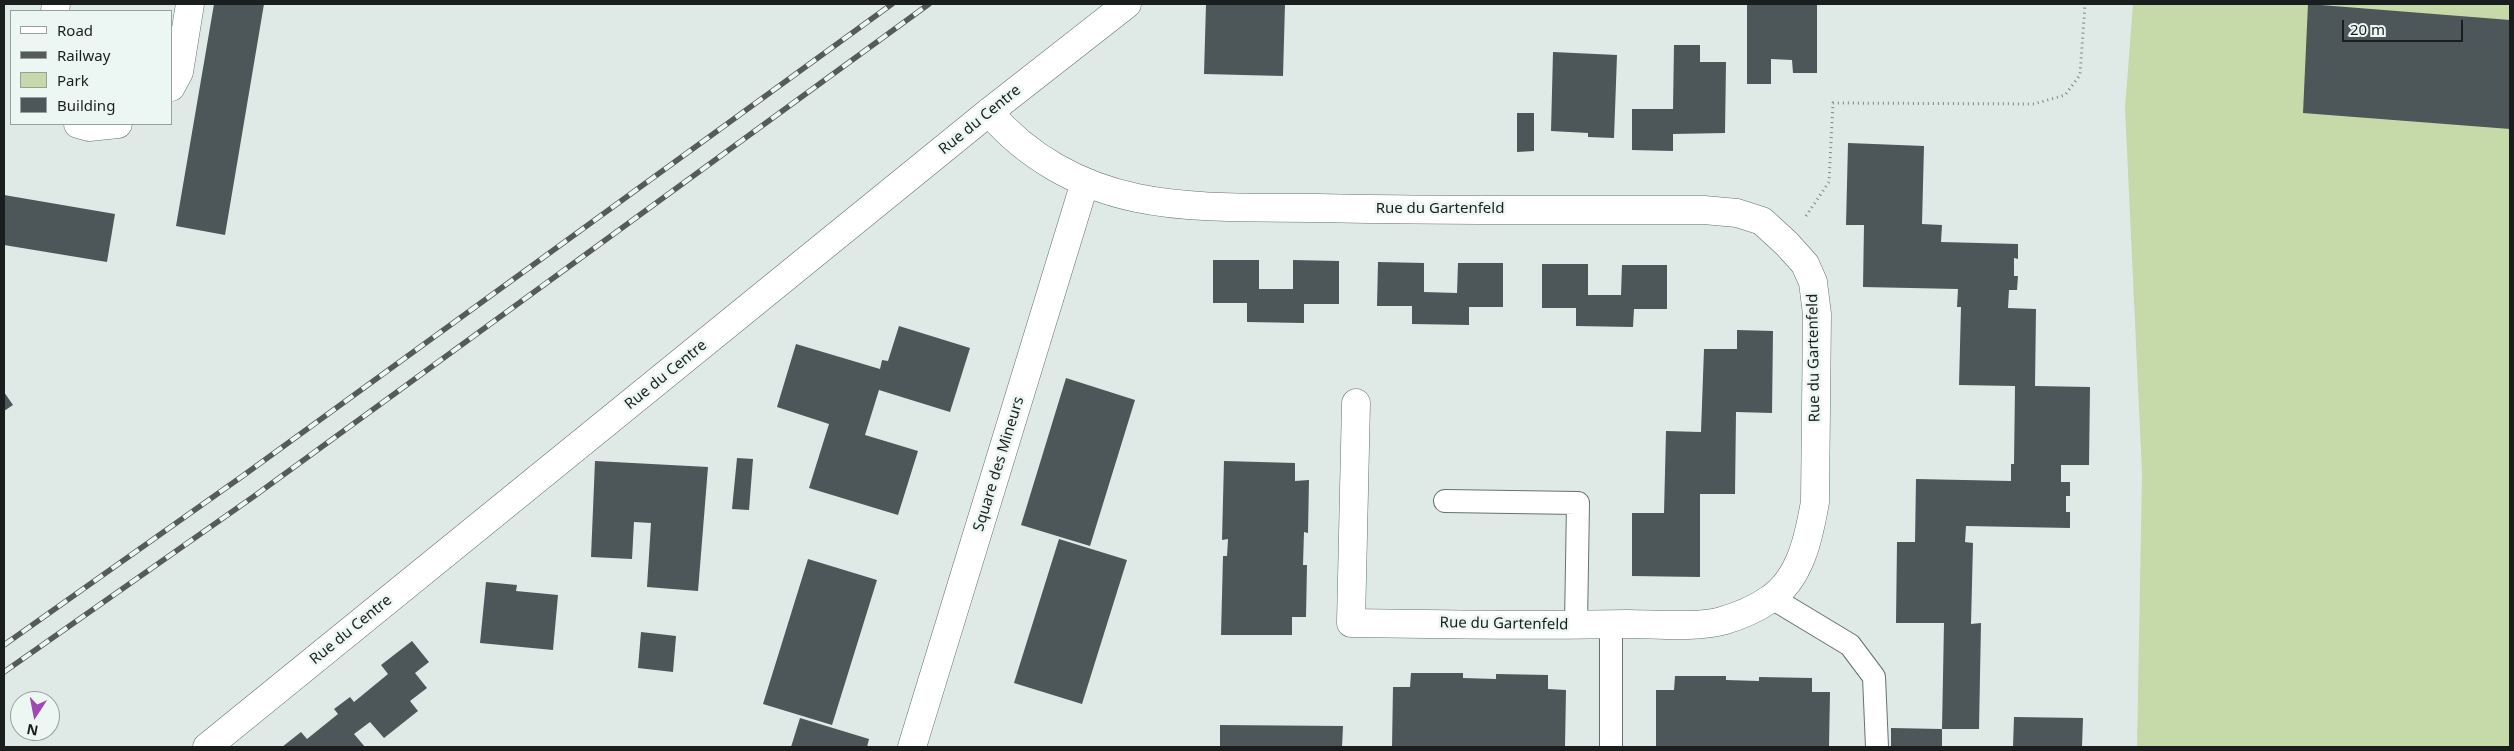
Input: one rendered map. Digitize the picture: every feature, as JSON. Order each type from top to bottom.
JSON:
[{"type":"street","points":[[172,85],[179,72],[190,4]]},
{"type":"street","name":"Rue du Centre","points":[[207,747],[989,112],[1126,4]]},
{"type":"street","name":"Rue du Gartenfeld","points":[[989,112],[1002,128],[1031,152],[1057,169],[1085,182],[1136,198],[1232,206],[1704,210],[1737,213],[1762,221],[1788,244],[1805,264],[1812,282],[1817,314],[1815,502],[1810,530],[1802,556],[1788,581],[1772,598],[1744,614],[1720,621],[1611,625],[1351,622],[1356,403]]},
{"type":"street","points":[[82,125],[89,127],[108,125]]},
{"type":"street","name":"Square des Mineurs","points":[[912,747],[1085,182]]},
{"type":"lane","points":[[1445,501],[1578,503],[1576,625]]},
{"type":"lane","points":[[1772,598],[1850,645],[1874,677],[1878,747]]},
{"type":"lane","points":[[1610,747],[1611,625]]},
{"type":"path","points":[[1788,244],[1829,182],[1833,103],[2034,104],[2065,94],[2080,75],[2085,4]]},
{"type":"green space","points":[[2133,4],[2510,4],[2510,747],[2137,747],[2142,473],[2125,108]]},
{"type":"building","points":[[214,4],[264,4],[225,235],[176,226]]},
{"type":"building","points":[[1206,4],[1285,4],[1283,76],[1204,74]]},
{"type":"building","points":[[1747,4],[1817,4],[1817,73],[1793,73],[1792,60],[1771,59],[1771,84],[1747,84]]},
{"type":"building","points":[[2308,4],[2510,20],[2510,129],[2303,113]]},
{"type":"building","points":[[1674,45],[1700,45],[1700,62],[1726,62],[1725,133],[1673,134],[1673,151],[1632,150],[1632,109],[1673,109]]},
{"type":"building","points":[[1553,52],[1617,55],[1614,138],[1588,137],[1588,133],[1551,131]]},
{"type":"building","points":[[1517,113],[1534,113],[1534,151],[1517,152]]},
{"type":"building","points":[[1848,143],[1924,146],[1922,224],[1942,225],[1941,242],[2018,244],[2018,259],[2014,258],[2014,276],[2018,276],[2017,290],[2009,290],[2008,308],[2036,309],[2035,386],[2090,387],[2089,465],[2061,465],[2061,482],[2070,482],[2070,496],[2066,496],[2066,512],[2070,512],[2070,528],[1966,526],[1965,542],[1973,543],[1971,624],[1981,623],[1979,729],[1942,729],[1944,623],[1896,623],[1897,542],[1915,542],[1916,479],[2011,481],[2011,464],[2014,464],[2015,386],[1959,385],[1961,307],[1957,307],[1958,289],[1863,287],[1864,225],[1846,225]]},
{"type":"building","points":[[4,195],[115,214],[107,262],[4,245]]},
{"type":"building","points":[[1213,260],[1259,260],[1259,289],[1293,289],[1293,260],[1339,261],[1339,304],[1304,304],[1304,323],[1247,322],[1247,303],[1213,303]]},
{"type":"building","points":[[1378,262],[1424,263],[1424,292],[1457,293],[1458,263],[1503,263],[1503,307],[1469,307],[1469,325],[1412,324],[1412,306],[1377,306]]},
{"type":"building","points":[[1542,264],[1588,264],[1588,295],[1621,295],[1622,265],[1667,265],[1667,309],[1634,309],[1633,327],[1576,326],[1576,308],[1542,308]]},
{"type":"building","points":[[899,326],[970,348],[950,412],[879,390],[865,435],[918,451],[898,515],[809,488],[829,424],[777,407],[796,344],[880,369],[882,360],[888,361]]},
{"type":"building","points":[[1737,330],[1773,331],[1772,413],[1736,412],[1735,494],[1700,494],[1700,577],[1632,576],[1632,513],[1664,513],[1666,431],[1701,432],[1704,349],[1737,349]]},
{"type":"building","points":[[1066,378],[1135,400],[1090,546],[1021,525]]},
{"type":"building","points":[[4,392],[13,405],[4,411]]},
{"type":"building","points":[[737,458],[753,459],[749,510],[732,509]]},
{"type":"building","points":[[595,461],[708,467],[698,591],[647,587],[651,523],[634,522],[632,559],[591,557]]},
{"type":"building","points":[[1224,461],[1295,463],[1295,481],[1309,480],[1308,533],[1304,532],[1303,565],[1307,565],[1306,617],[1292,617],[1292,635],[1221,635],[1223,556],[1227,556],[1228,539],[1222,540]]},
{"type":"building","points":[[1059,539],[1127,560],[1082,704],[1014,683]]},
{"type":"building","points":[[808,559],[877,580],[832,725],[763,704]]},
{"type":"building","points":[[486,582],[517,585],[516,591],[558,595],[553,650],[480,643]]},
{"type":"building","points":[[641,632],[676,636],[673,672],[638,668]]},
{"type":"building","points":[[412,641],[429,662],[415,673],[427,688],[410,701],[418,711],[384,738],[370,722],[354,734],[365,747],[282,747],[301,732],[307,739],[338,714],[334,709],[350,697],[354,702],[388,674],[381,665]]},
{"type":"building","points":[[1411,673],[1463,673],[1463,678],[1496,679],[1496,674],[1548,675],[1548,689],[1566,690],[1565,747],[1392,747],[1393,687],[1410,687]]},
{"type":"building","points":[[1675,676],[1726,676],[1726,680],[1759,681],[1759,677],[1812,678],[1812,692],[1830,692],[1829,747],[1656,747],[1656,690],[1674,690]]},
{"type":"building","points":[[2014,717],[2083,718],[2082,747],[2013,747]]},
{"type":"building","points":[[800,718],[869,739],[867,747],[791,747]]},
{"type":"building","points":[[1220,725],[1343,726],[1342,747],[1220,747]]},
{"type":"building","points":[[1891,728],[1942,729],[1942,747],[1891,747]]},
{"type":"railway","points":[[4,645],[244,475],[892,4]]},
{"type":"railway","points":[[4,672],[253,497],[929,4]]}]
